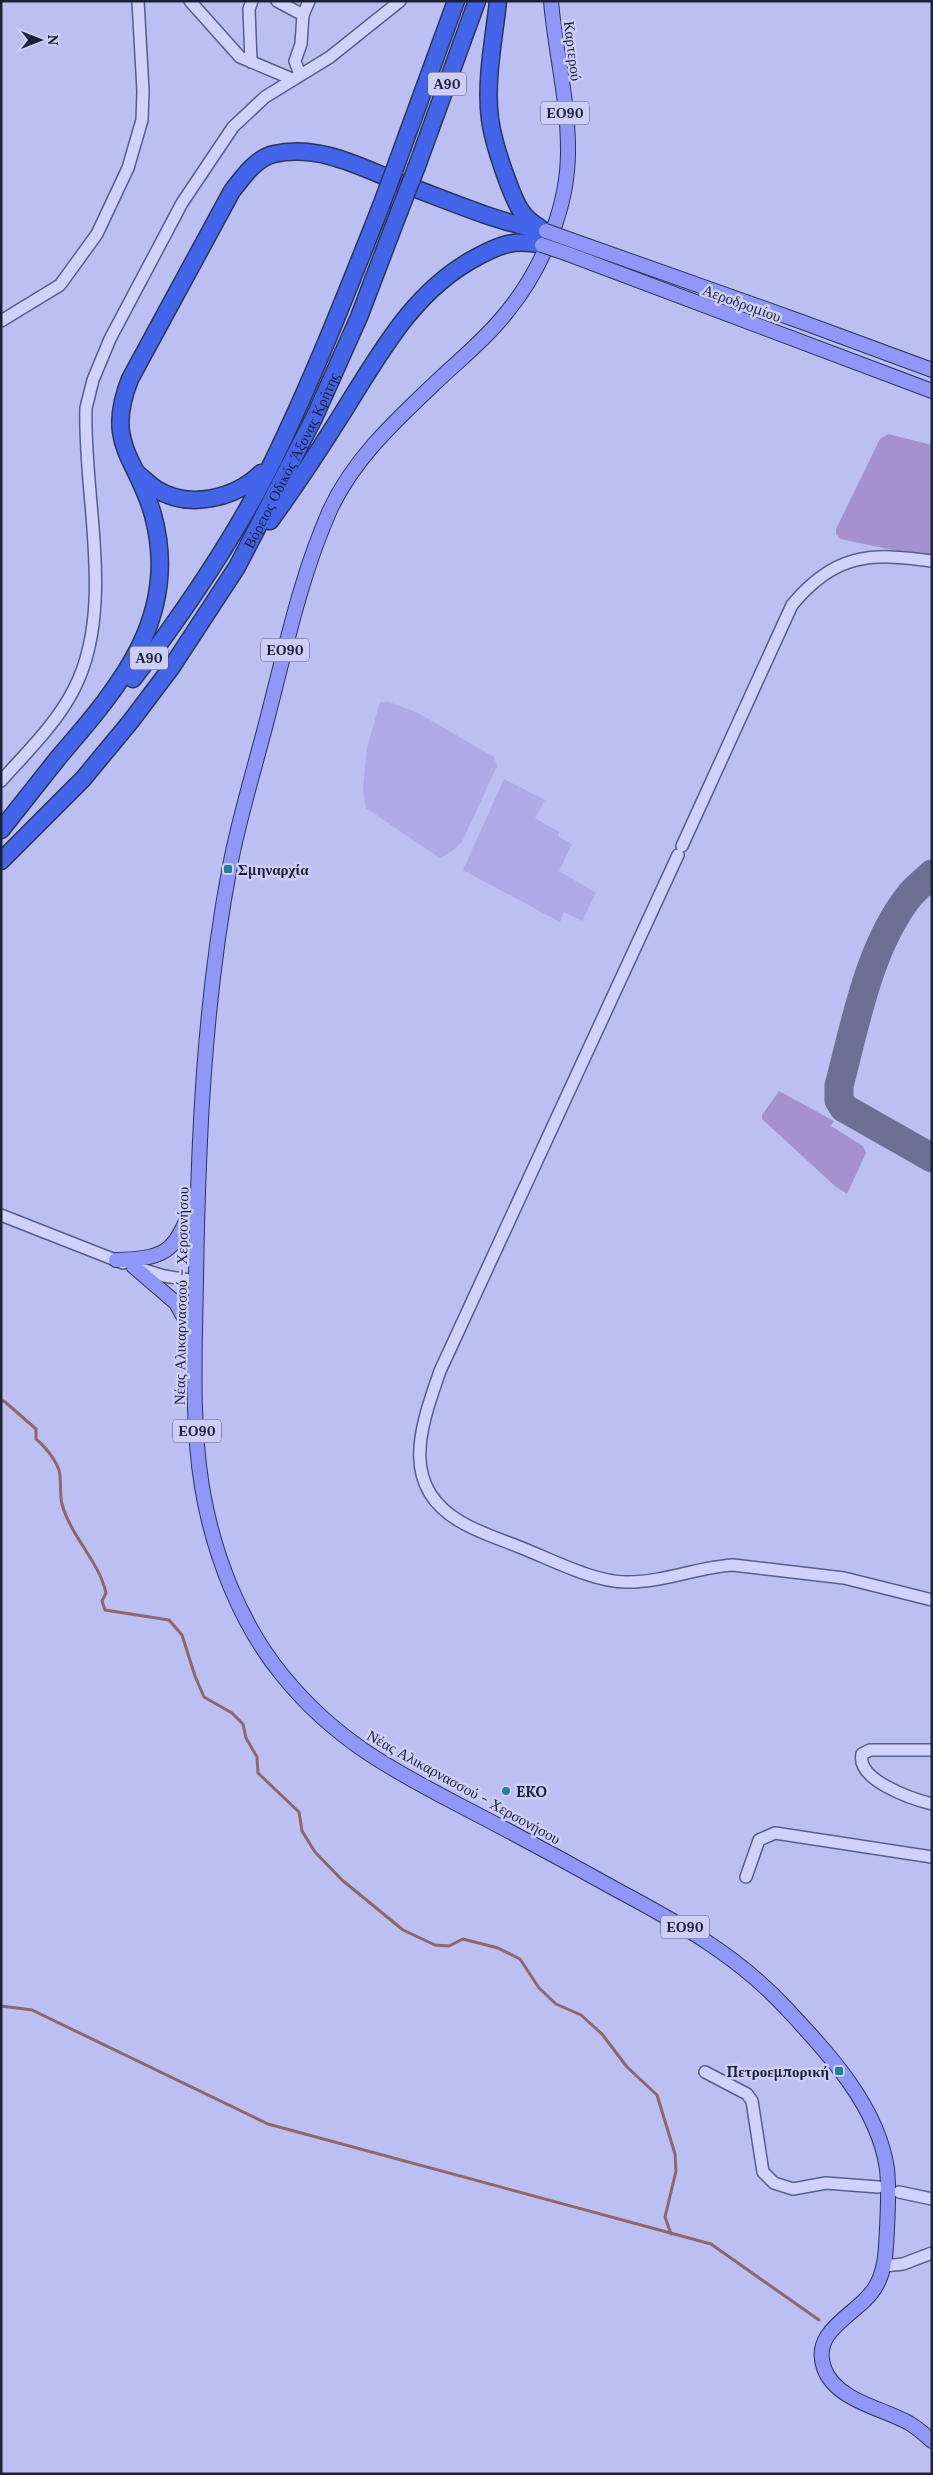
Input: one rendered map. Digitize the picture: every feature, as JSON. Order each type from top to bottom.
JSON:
[{"type":"highway","name":"Βόρειος Οδικός Άξονας Κρήτης","points":[[1,831],[42,789],[102,719],[152,654],[229,539],[271,464],[309,383],[381,206],[456,1]]},
{"type":"highway","name":"Βόρειος Οδικός Άξονας Κρήτης","points":[[1,861],[83,779],[131,721],[171,668],[236,568],[314,418],[359,317],[400,212],[476,1]]},
{"type":"highway","points":[[498,1],[489,86],[490,118],[504,174],[527,231]]},
{"type":"highway","points":[[1,831],[115,690],[133,664],[148,631],[158,591],[160,551],[153,515],[136,473],[125,452],[118,426],[121,402],[130,379],[232,191],[249,169],[272,154],[302,150],[342,160],[546,239]]},
{"type":"highway","points":[[236,568],[298,483],[405,317],[430,289],[456,268],[483,253],[512,242],[527,231]]},
{"type":"highway","points":[[136,473],[157,490],[178,498],[200,500],[223,497],[242,489],[271,464]]},
{"type":"main road","name":"Καρτερού","points":[[546,239],[563,196],[568,150],[551,1]]},
{"type":"main road","name":"Αεροδρομίου","points":[[546,239],[571,240],[793,318],[932,370]]},
{"type":"main road","name":"Αεροδρομίου","points":[[546,239],[568,254],[932,390]]},
{"type":"main road","name":"Νέας Αλικαρνασσού - Χερσονήσου","points":[[546,239],[524,289],[504,316],[403,414],[358,464],[337,496],[321,533],[284,653],[231,860],[211,1010],[199,1188],[195,1340],[199,1462],[209,1520],[237,1599],[260,1644],[284,1678],[327,1725],[367,1753],[692,1931],[742,1965],[772,1993],[833,2061],[860,2100],[876,2131],[886,2163],[888,2181],[884,2266],[880,2280],[872,2294],[826,2337],[822,2350],[823,2365],[831,2381],[845,2392],[908,2422],[932,2442]]},
{"type":"main road","points":[[116,1260],[144,1259],[166,1251],[181,1233],[199,1188]]},
{"type":"main road","points":[[133,1266],[176,1303],[195,1340]]},
{"type":"street","points":[[1,321],[60,285],[97,234],[128,168],[142,120],[144,91],[138,1]]},
{"type":"street","points":[[190,1],[234,51],[251,62],[296,77]]},
{"type":"street","points":[[251,62],[249,9],[252,1]]},
{"type":"street","points":[[277,1],[303,15]]},
{"type":"street","points":[[296,77],[295,61],[301,44],[303,15],[309,1]]},
{"type":"street","points":[[1,780],[65,705],[88,656],[94,622],[95,588],[86,414],[89,393],[99,363],[182,203],[220,143],[233,127],[254,106],[363,33],[400,1]]},
{"type":"street","points":[[932,561],[898,556],[860,559],[828,572],[803,591],[792,605],[440,1371],[424,1419],[419,1446],[424,1484],[432,1500],[461,1522],[544,1557],[608,1580],[636,1582],[715,1566],[750,1566],[844,1578],[932,1600]]},
{"type":"street","points":[[1,1215],[133,1266],[164,1276],[196,1281]]},
{"type":"street","points":[[932,1750],[870,1750],[862,1754],[861,1760],[862,1765],[876,1781],[914,1799],[932,1804]]},
{"type":"street","points":[[746,1877],[759,1840],[774,1833],[932,1857]]},
{"type":"street","points":[[705,2072],[747,2094],[752,2100],[763,2172],[774,2183],[793,2189],[826,2183],[878,2188]]},
{"type":"street","points":[[899,2192],[932,2199]]},
{"type":"street","points":[[884,2266],[903,2264],[932,2253]]},
{"type":"shaded area","points":[[888,434],[932,445],[932,558],[840,539],[836,534],[836,529],[880,439]]},
{"type":"shaded area","points":[[380,702],[389,702],[418,713],[494,757],[497,766],[462,842],[451,852],[440,858],[366,808],[363,789],[367,748]]},
{"type":"shaded area","points":[[504,779],[545,800],[535,818],[559,832],[558,836],[572,844],[559,871],[596,893],[582,921],[564,912],[560,922],[463,870]]},
{"type":"shaded area","points":[[779,1091],[834,1121],[831,1126],[863,1146],[866,1153],[847,1194],[835,1186],[762,1119],[762,1115]]},
{"type":"waterway","points":[[1,1401],[4,1401],[36,1429],[36,1439],[49,1453],[59,1470],[62,1504],[66,1516],[102,1581],[106,1593],[102,1601],[105,1610],[169,1620],[182,1635],[204,1697],[232,1713],[243,1724],[246,1738],[257,1757],[258,1773],[299,1812],[302,1831],[315,1852],[342,1880],[403,1930],[435,1945],[449,1946],[463,1939],[498,1948],[520,1959],[539,1988],[556,2004],[581,2015],[602,2034],[627,2067],[657,2095],[675,2154],[676,2171],[665,2217],[671,2234]]},
{"type":"waterway","points":[[1,2006],[32,2010],[268,2124],[711,2244],[819,2320]]},
{"type":"taxiway","points":[[932,874],[910,895],[896,915],[884,938],[865,987],[839,1086],[839,1100],[844,1108],[932,1158]]},
{"type":"place","name":"Σμηναρχία","points":[[228,869]]},
{"type":"place","name":"EKO","points":[[506,1791]]},
{"type":"place","name":"Πετροεμπορική","points":[[839,2071]]}]
